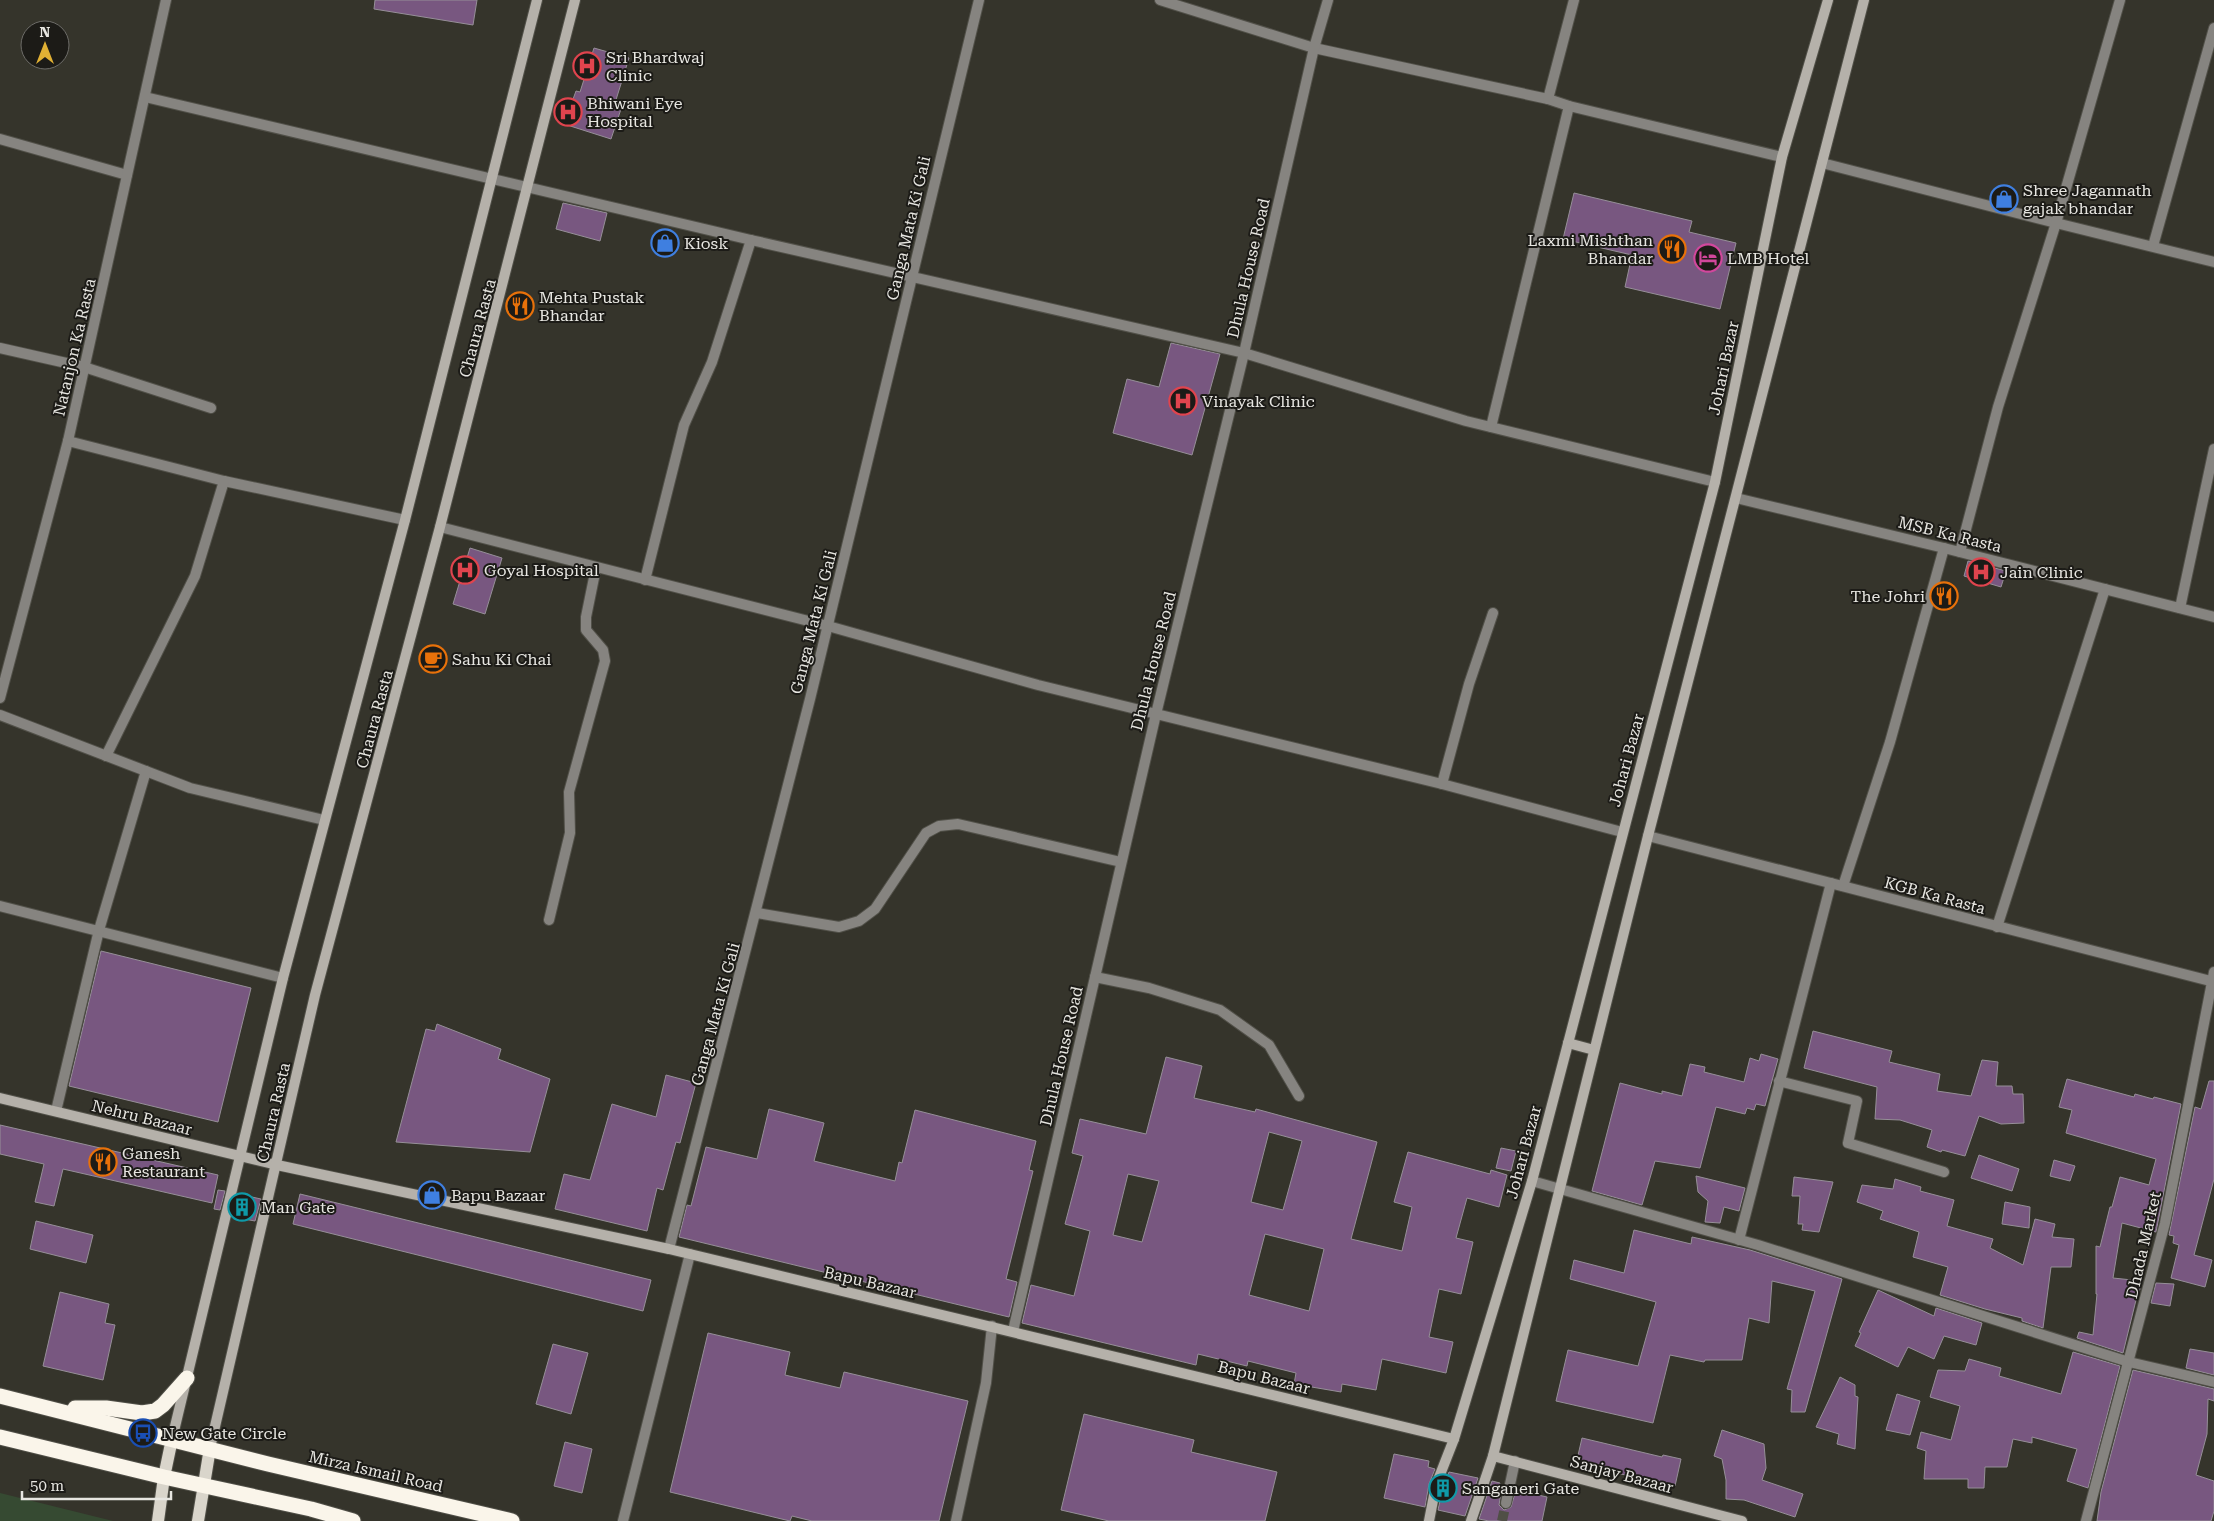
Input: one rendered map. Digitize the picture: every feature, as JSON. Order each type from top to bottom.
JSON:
[{"type":"highway","points":[[44,1406],[106,1408],[142,1413],[155,1411],[163,1405],[187,1378]]},
{"type":"highway","name":"Mirza Ismail Road","points":[[0,1396],[268,1464],[512,1521]]},
{"type":"highway","points":[[0,1437],[205,1487],[311,1509],[353,1521]]},
{"type":"main road","points":[[158,1521],[172,1439]]},
{"type":"main road","points":[[198,1521],[210,1448]]},
{"type":"street","name":"Natanjon Ka Rasta","points":[[0,697],[68,441],[166,0]]},
{"type":"street","name":"Chaura Rasta","points":[[172,1439],[283,978],[405,520],[536,0]]},
{"type":"street","name":"Chaura Rasta","points":[[210,1448],[315,995],[440,528],[575,0]]},
{"type":"street","name":"Ganga Mata Ki Gali","points":[[669,1249],[757,913],[979,0]]},
{"type":"street","points":[[1160,0],[1314,48],[1548,99],[1570,106],[1782,157]]},
{"type":"street","name":"Dhula House Road","points":[[1012,1331],[1156,714],[1244,353],[1314,48],[1328,0]]},
{"type":"street","points":[[1548,99],[1574,0]]},
{"type":"street","name":"Johari Bazar","points":[[1429,1521],[1436,1485],[1454,1439],[1532,1181],[1715,482],[1782,157],[1828,0]]},
{"type":"street","points":[[1471,1521],[1493,1456],[1648,836],[1864,0]]},
{"type":"street","points":[[1960,552],[1998,407],[2056,223],[2120,0]]},
{"type":"street","points":[[2153,246],[2214,28]]},
{"type":"street","points":[[145,97],[751,240],[1244,353],[1466,421],[1715,482]]},
{"type":"street","points":[[1491,427],[1570,106]]},
{"type":"street","points":[[0,139],[127,175]]},
{"type":"street","points":[[1822,162],[2214,262]]},
{"type":"street","points":[[645,580],[684,425],[712,362],[751,240]]},
{"type":"street","points":[[0,348],[84,367],[211,408]]},
{"type":"street","points":[[68,441],[224,481],[405,520]]},
{"type":"street","points":[[2180,608],[2214,450]]},
{"type":"street","points":[[106,756],[195,576],[224,481]]},
{"type":"street","name":"MSB Ka Rasta","points":[[1736,498],[1944,548],[2214,617]]},
{"type":"street","points":[[440,528],[828,626],[1038,685],[1442,784],[1622,832]]},
{"type":"street","points":[[1843,886],[1890,742],[1944,548]]},
{"type":"street","points":[[549,920],[570,833],[569,792],[605,661],[603,650],[586,630],[586,617],[596,568]]},
{"type":"street","points":[[1997,927],[2105,589]]},
{"type":"street","points":[[1442,784],[1469,684],[1493,613]]},
{"type":"street","points":[[0,715],[190,788],[324,820]]},
{"type":"street","points":[[56,1111],[100,930],[146,771]]},
{"type":"street","points":[[757,913],[839,927],[859,922],[875,909],[926,833],[939,826],[958,824],[1121,862]]},
{"type":"street","name":"KGB Ka Rasta","points":[[1648,836],[1831,882],[1997,927],[2213,978]]},
{"type":"street","points":[[1739,1240],[1831,882]]},
{"type":"street","points":[[0,906],[283,978]]},
{"type":"street","points":[[1094,977],[1149,988],[1220,1010],[1269,1045],[1299,1096]]},
{"type":"street","name":"Dhada Market","points":[[2086,1521],[2165,1223],[2213,978]]},
{"type":"street","points":[[1568,1043],[1594,1050]]},
{"type":"street","points":[[1779,1081],[1857,1102],[1848,1143],[1944,1172]]},
{"type":"street","name":"Nehru Bazaar","points":[[0,1098],[277,1165]]},
{"type":"street","name":"Bapu Bazaar","points":[[277,1165],[669,1249],[1454,1439]]},
{"type":"street","points":[[1532,1181],[1739,1240],[2129,1362],[2214,1382]]},
{"type":"street","points":[[624,1521],[690,1254]]},
{"type":"street","points":[[956,1521],[986,1383],[992,1326]]},
{"type":"street","name":"Sanjay Bazaar","points":[[1493,1456],[1742,1521]]},
{"type":"street","points":[[1506,1503],[1515,1462]]},
{"type":"green space","points":[[0,1493],[113,1521],[0,1521]]},
{"type":"building","points":[[375,0],[477,0],[473,25],[374,9]]},
{"type":"building","points":[[594,48],[629,58],[615,103],[622,106],[611,139],[564,124],[576,91],[580,92]]},
{"type":"building","points":[[1574,193],[1692,221],[1689,232],[1736,243],[1720,309],[1625,287],[1632,255],[1563,239]]},
{"type":"building","points":[[563,203],[607,213],[600,241],[556,229]]},
{"type":"building","points":[[1171,343],[1220,354],[1192,455],[1113,433],[1127,379],[1159,387]]},
{"type":"building","points":[[470,548],[502,558],[485,614],[453,604]]},
{"type":"building","points":[[1968,561],[2006,571],[2001,587],[1964,576]]},
{"type":"building","points":[[101,951],[251,988],[218,1122],[69,1086]]},
{"type":"building","points":[[437,1024],[501,1049],[498,1059],[550,1079],[530,1152],[396,1142],[426,1029],[435,1031]]},
{"type":"building","points":[[1813,1031],[1892,1051],[1889,1062],[1940,1074],[1937,1091],[1971,1096],[1982,1060],[1998,1062],[1996,1086],[2012,1086],[2013,1094],[2023,1094],[2024,1123],[2001,1124],[1979,1116],[1965,1156],[1942,1150],[1941,1152],[1927,1147],[1932,1130],[1900,1120],[1875,1119],[1877,1087],[1804,1068]]},
{"type":"building","points":[[1761,1054],[1778,1059],[1765,1106],[1756,1104],[1754,1110],[1747,1108],[1745,1114],[1716,1107],[1700,1168],[1655,1161],[1642,1205],[1592,1191],[1620,1083],[1662,1094],[1662,1091],[1682,1096],[1690,1064],[1705,1067],[1704,1072],[1744,1082],[1750,1058],[1759,1061]]},
{"type":"building","points":[[1166,1057],[1202,1066],[1194,1098],[1255,1112],[1256,1109],[1377,1142],[1351,1239],[1402,1251],[1412,1207],[1394,1202],[1408,1152],[1490,1174],[1491,1170],[1507,1175],[1499,1207],[1467,1198],[1456,1238],[1473,1242],[1461,1294],[1439,1289],[1429,1337],[1453,1342],[1446,1373],[1382,1359],[1376,1390],[1342,1384],[1341,1392],[1294,1384],[1296,1373],[1248,1361],[1247,1366],[1198,1354],[1196,1365],[1022,1323],[1031,1285],[1074,1296],[1090,1231],[1065,1224],[1083,1156],[1072,1153],[1080,1119],[1146,1134]],"holes":[[[1269,1132],[1302,1141],[1283,1210],[1251,1202]],[[1128,1174],[1159,1181],[1142,1242],[1113,1235]],[[1265,1234],[1324,1249],[1309,1311],[1249,1295]]]},
{"type":"building","points":[[666,1075],[696,1083],[680,1143],[676,1142],[663,1190],[657,1188],[647,1231],[555,1209],[564,1174],[590,1180],[612,1104],[656,1117]]},
{"type":"building","points":[[2067,1079],[2134,1097],[2135,1094],[2181,1104],[2156,1232],[2122,1223],[2113,1278],[2142,1281],[2123,1353],[2077,1338],[2079,1332],[2093,1335],[2097,1294],[2096,1246],[2100,1247],[2120,1177],[2149,1185],[2156,1159],[2066,1133],[2072,1110],[2059,1107]]},
{"type":"building","points":[[2209,1081],[2214,1081],[2214,1179],[2194,1255],[2212,1260],[2205,1287],[2171,1278],[2179,1245],[2173,1243],[2174,1236],[2169,1235],[2195,1107],[2201,1109]]},
{"type":"building","points":[[769,1109],[824,1123],[814,1161],[895,1181],[899,1162],[902,1163],[915,1110],[1036,1141],[1029,1170],[1033,1171],[1006,1279],[1017,1282],[1009,1317],[679,1237],[687,1205],[691,1206],[706,1147],[757,1159]]},
{"type":"building","points":[[0,1125],[218,1175],[212,1203],[63,1169],[54,1206],[35,1202],[44,1164],[0,1154]]},
{"type":"building","points":[[1501,1148],[1516,1151],[1511,1171],[1496,1168]]},
{"type":"building","points":[[1979,1155],[2019,1169],[2012,1191],[1971,1178]]},
{"type":"building","points":[[2054,1160],[2075,1166],[2070,1181],[2050,1176]]},
{"type":"building","points":[[1696,1176],[1745,1188],[1739,1211],[1724,1207],[1720,1223],[1705,1222],[1708,1201],[1698,1192]]},
{"type":"building","points":[[1794,1177],[1833,1182],[1819,1232],[1802,1230],[1803,1224],[1798,1224],[1800,1196],[1792,1196]]},
{"type":"building","points":[[1895,1179],[1921,1187],[1920,1191],[1954,1200],[1947,1226],[1993,1239],[1990,1248],[2023,1265],[2035,1219],[2055,1224],[2052,1237],[2074,1239],[2071,1267],[2051,1267],[2043,1328],[2022,1321],[2022,1318],[1940,1295],[1948,1267],[1913,1257],[1919,1232],[1880,1219],[1883,1211],[1857,1202],[1862,1185],[1893,1189]]},
{"type":"building","points":[[218,1190],[225,1191],[220,1210],[214,1209]]},
{"type":"building","points":[[238,1194],[261,1199],[255,1221],[233,1217]]},
{"type":"building","points":[[300,1194],[651,1280],[643,1311],[293,1224]]},
{"type":"building","points":[[2005,1202],[2030,1207],[2029,1228],[2002,1224]]},
{"type":"building","points":[[36,1221],[93,1235],[86,1263],[30,1249]]},
{"type":"building","points":[[1634,1230],[1691,1244],[1692,1237],[1750,1250],[1842,1279],[1805,1412],[1791,1412],[1792,1390],[1787,1389],[1815,1291],[1772,1281],[1769,1323],[1749,1318],[1742,1360],[1705,1360],[1704,1362],[1670,1355],[1653,1423],[1556,1401],[1568,1350],[1638,1366],[1656,1302],[1570,1279],[1574,1260],[1624,1273]]},
{"type":"building","points":[[2156,1283],[2174,1284],[2170,1306],[2151,1303]]},
{"type":"building","points":[[1878,1290],[1934,1316],[1936,1308],[1982,1323],[1976,1345],[1944,1336],[1934,1359],[1908,1347],[1898,1367],[1855,1346],[1861,1333],[1859,1332]]},
{"type":"building","points":[[60,1292],[109,1304],[105,1323],[115,1325],[103,1380],[43,1366]]},
{"type":"building","points":[[708,1333],[790,1352],[785,1375],[840,1388],[844,1372],[968,1401],[939,1521],[812,1521],[792,1516],[790,1521],[670,1492]]},
{"type":"building","points":[[553,1344],[588,1353],[571,1414],[536,1404]]},
{"type":"building","points":[[2190,1349],[2214,1353],[2214,1375],[2186,1368]]},
{"type":"building","points":[[2073,1352],[2120,1366],[2088,1488],[2067,1481],[2077,1449],[2032,1437],[2032,1443],[2013,1439],[2007,1467],[1985,1467],[1984,1488],[1968,1488],[1968,1479],[1924,1479],[1926,1451],[1917,1448],[1921,1432],[1951,1440],[1960,1406],[1930,1397],[1938,1370],[1965,1371],[1969,1359],[2001,1368],[1999,1376],[2061,1394]]},
{"type":"building","points":[[2133,1370],[2214,1389],[2214,1401],[2208,1399],[2207,1434],[2196,1475],[2214,1481],[2214,1511],[2211,1521],[2097,1521],[2101,1492]]},
{"type":"building","points":[[1840,1377],[1855,1385],[1855,1396],[1858,1397],[1855,1449],[1837,1444],[1839,1434],[1816,1427]]},
{"type":"building","points":[[1897,1394],[1920,1401],[1910,1435],[1886,1430]]},
{"type":"building","points":[[1084,1414],[1194,1440],[1191,1452],[1277,1472],[1265,1521],[1109,1521],[1061,1510]]},
{"type":"building","points":[[1722,1430],[1764,1444],[1766,1468],[1762,1480],[1803,1494],[1795,1517],[1744,1500],[1726,1499],[1726,1480],[1722,1459],[1714,1456]]},
{"type":"building","points":[[1582,1438],[1662,1457],[1663,1455],[1681,1459],[1675,1486],[1576,1464]]},
{"type":"building","points":[[565,1442],[592,1449],[582,1493],[554,1486]]},
{"type":"building","points":[[1394,1454],[1429,1461],[1428,1467],[1435,1469],[1429,1484],[1425,1507],[1384,1498]]},
{"type":"building","points":[[1449,1472],[1478,1478],[1465,1516],[1438,1510],[1443,1487]]},
{"type":"building","points":[[1492,1481],[1500,1483],[1499,1487],[1502,1487],[1499,1505],[1504,1510],[1511,1507],[1516,1490],[1547,1497],[1542,1521],[1489,1521],[1479,1519]]},
{"type":"tunnel","points":[[1502,1521],[1506,1503]]},
{"type":"place","name":"Sri Bhardwaj Clinic","points":[[587,66]]},
{"type":"place","name":"Bhiwani Eye Hospital","points":[[568,112]]},
{"type":"place","name":"Shree Jagannath gajak bhandar","points":[[2004,199]]},
{"type":"place","name":"Kiosk","points":[[665,243]]},
{"type":"place","name":"Laxmi Mishthan Bhandar","points":[[1672,249]]},
{"type":"place","name":"LMB Hotel","points":[[1708,258]]},
{"type":"place","name":"Mehta Pustak Bhandar","points":[[520,306]]},
{"type":"place","name":"Vinayak Clinic","points":[[1183,401]]},
{"type":"place","name":"Goyal Hospital","points":[[465,570]]},
{"type":"place","name":"Jain Clinic","points":[[1981,572]]},
{"type":"place","name":"The Johri","points":[[1944,596]]},
{"type":"place","name":"Sahu Ki Chai","points":[[433,659]]},
{"type":"place","name":"Ganesh Restaurant","points":[[103,1162]]},
{"type":"place","name":"Bapu Bazaar","points":[[432,1195]]},
{"type":"place","name":"Man Gate","points":[[242,1207]]},
{"type":"place","name":"New Gate Circle","points":[[143,1433]]},
{"type":"place","name":"Sanganeri Gate","points":[[1443,1488]]}]
